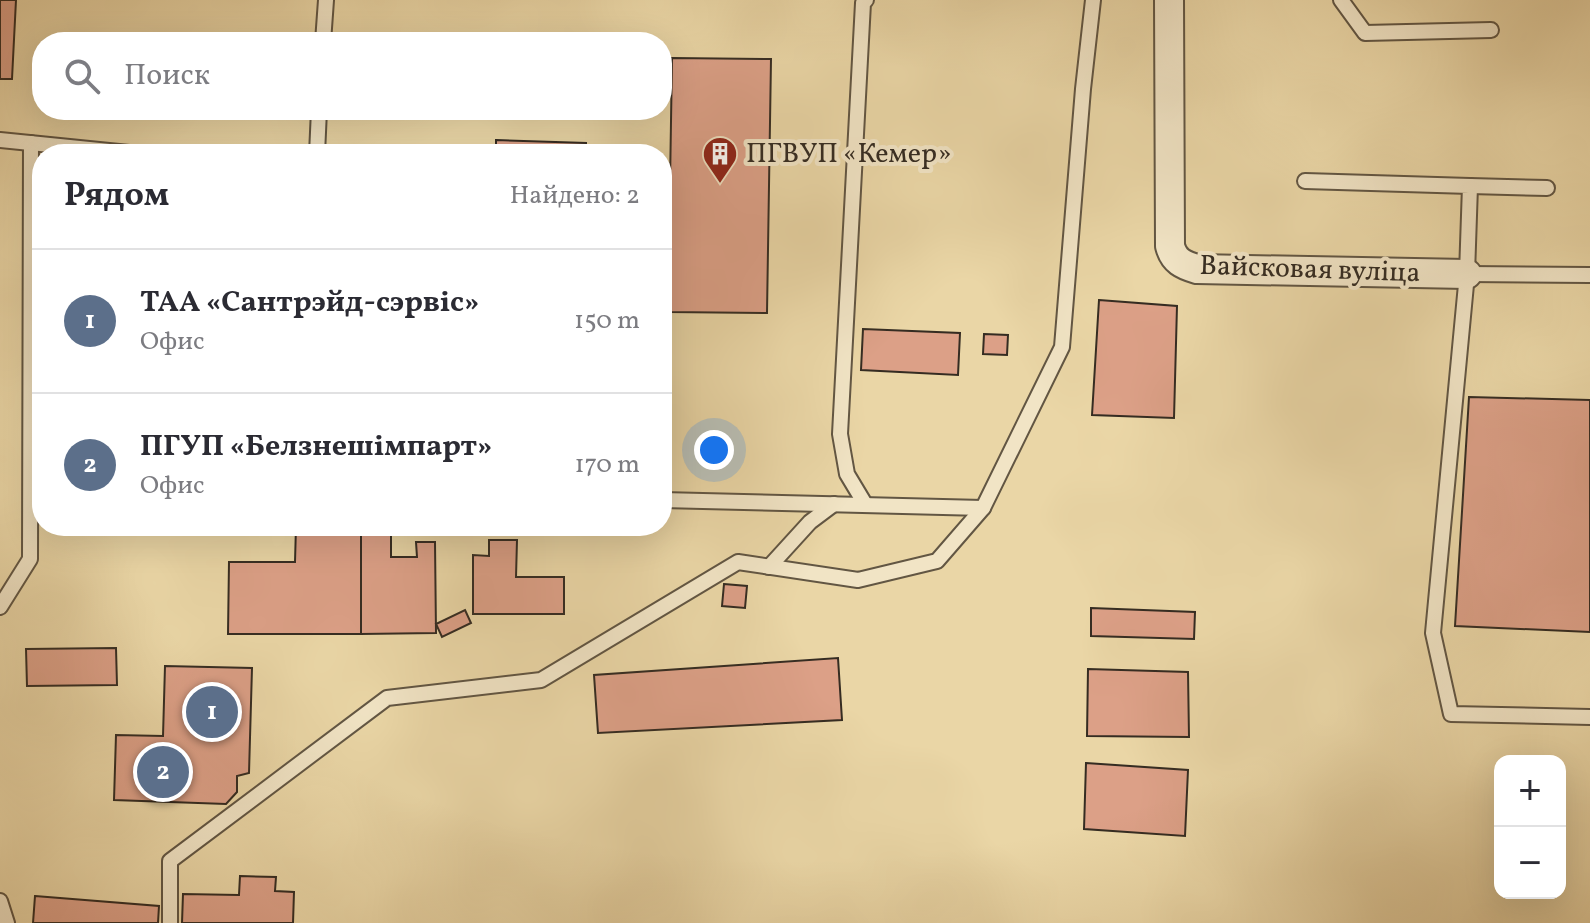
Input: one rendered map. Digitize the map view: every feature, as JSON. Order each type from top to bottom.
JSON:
[{"type":"street","name":"Вайсковая вуліца","points":[[1169,0],[1172,255],[1183,265],[1197,269],[1467,274]]},
{"type":"lane","points":[[324,32],[326,0]]},
{"type":"lane","points":[[865,504],[847,474],[840,434],[861,32],[863,3],[866,0]]},
{"type":"lane","points":[[170,923],[170,861],[387,698],[541,680],[738,562],[858,580],[937,561],[983,508],[1062,347],[1093,0]]},
{"type":"lane","points":[[1341,0],[1365,33],[1491,30]]},
{"type":"lane","points":[[317,144],[319,120]]},
{"type":"lane","points":[[0,140],[41,144]]},
{"type":"lane","points":[[0,607],[30,559],[31,143]]},
{"type":"lane","points":[[1305,181],[1547,188]]},
{"type":"lane","points":[[1470,186],[1467,274],[1433,633],[1451,714],[1590,717]]},
{"type":"lane","points":[[1467,274],[1590,275]]},
{"type":"lane","points":[[672,500],[983,508]]},
{"type":"lane","points":[[769,567],[810,522],[834,504]]},
{"type":"building","points":[[0,0],[16,0],[12,79],[0,79]]},
{"type":"building","name":"ПГВУП «Кемер»","points":[[672,58],[771,59],[767,313],[672,312]]},
{"type":"building","points":[[496,140],[586,143],[586,144],[496,144]]},
{"type":"building","points":[[1099,300],[1177,306],[1174,418],[1092,415]]},
{"type":"building","points":[[863,329],[960,333],[958,375],[861,370]]},
{"type":"building","points":[[984,334],[1008,335],[1007,355],[983,354]]},
{"type":"building","points":[[1469,397],[1590,400],[1590,632],[1455,626]]},
{"type":"building","points":[[296,536],[361,536],[361,634],[228,634],[229,562],[295,562]]},
{"type":"building","points":[[361,536],[391,536],[391,557],[417,557],[416,542],[435,542],[436,633],[361,634]]},
{"type":"building","points":[[489,540],[517,540],[516,577],[564,577],[564,614],[473,614],[473,555],[489,556]]},
{"type":"building","points":[[724,584],[747,586],[745,608],[722,606]]},
{"type":"building","points":[[1091,608],[1195,612],[1194,639],[1091,636]]},
{"type":"building","points":[[465,610],[471,623],[442,637],[436,624]]},
{"type":"building","points":[[116,648],[117,685],[27,686],[26,649]]},
{"type":"building","points":[[838,658],[842,720],[598,733],[594,675]]},
{"type":"building","points":[[165,666],[252,668],[249,773],[237,776],[237,792],[226,804],[114,800],[116,735],[163,736]]},
{"type":"building","points":[[1088,669],[1188,672],[1189,737],[1087,736]]},
{"type":"building","points":[[1086,763],[1188,770],[1185,836],[1084,829]]},
{"type":"building","points":[[240,876],[276,877],[275,891],[294,892],[293,923],[182,923],[183,894],[239,895]]},
{"type":"building","points":[[35,896],[159,906],[158,923],[33,923]]},
{"type":"place","name":"ПГВУП «Кемер»","points":[[720,185]]},
{"type":"place","name":"ТАА «Сантрэйд-сэрвіс»","points":[[212,712]]},
{"type":"place","name":"ПГУП «Белзнешімпарт»","points":[[163,772]]}]
